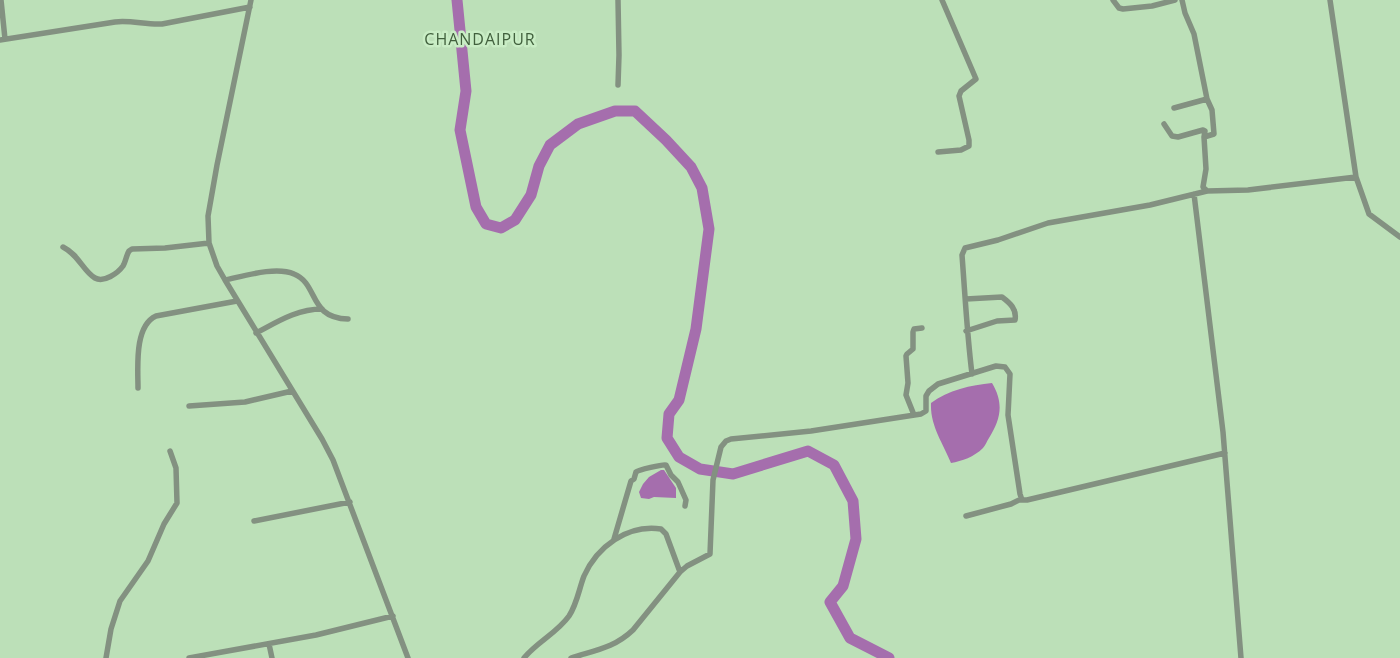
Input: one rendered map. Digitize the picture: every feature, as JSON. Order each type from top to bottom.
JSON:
[{"type":"street","points":[[1,0],[2,40],[121,21],[162,24],[250,7]]},
{"type":"street","points":[[251,0],[211,198],[208,216],[209,243],[224,280],[322,439],[342,479],[408,658]]},
{"type":"street","points":[[618,0],[618,85]]},
{"type":"street","points":[[938,152],[961,150],[969,146],[959,96],[961,91],[975,81],[976,77],[942,0]]},
{"type":"street","points":[[1113,0],[1119,8],[1123,9],[1152,6],[1176,0]]},
{"type":"street","points":[[1182,0],[1194,34],[1207,99],[1212,110],[1214,134],[1204,138]]},
{"type":"street","points":[[1330,0],[1356,176],[1369,214],[1400,236]]},
{"type":"street","points":[[1174,108],[1207,99]]},
{"type":"street","points":[[1164,124],[1172,136],[1178,137],[1205,131],[1206,169],[1203,186],[1207,190]]},
{"type":"street","points":[[972,374],[966,331],[966,299],[962,255],[963,251],[968,247],[998,240],[1048,223],[1150,205],[1207,190],[1248,190],[1356,176]]},
{"type":"street","points":[[1194,194],[1214,348],[1225,453],[1241,658]]},
{"type":"street","points":[[63,247],[75,254],[91,274],[99,279],[112,276],[118,271],[132,249],[165,248],[209,243]]},
{"type":"street","points":[[224,280],[278,271],[296,274],[302,279],[322,309],[334,317],[348,319]]},
{"type":"street","points":[[966,299],[1002,297],[1012,306],[1016,317],[1015,320],[997,321],[966,331]]},
{"type":"street","points":[[138,388],[139,344],[142,332],[151,318],[237,301]]},
{"type":"street","points":[[256,333],[296,313],[311,309],[322,309]]},
{"type":"street","points":[[914,415],[906,395],[908,383],[906,356],[913,349],[914,329],[922,328]]},
{"type":"street","points":[[571,658],[609,647],[625,638],[680,572],[687,566],[710,554],[713,480],[721,447],[726,441],[811,432],[924,414],[926,411],[926,396],[932,387],[984,369],[1001,366],[1008,370],[1010,374],[1008,415],[1022,499]]},
{"type":"street","points":[[188,406],[245,402],[292,391]]},
{"type":"street","points":[[106,658],[111,629],[120,600],[148,561],[164,524],[177,503],[176,468],[170,451]]},
{"type":"street","points":[[966,516],[1011,504],[1022,499],[1027,500],[1225,453]]},
{"type":"street","points":[[614,539],[631,481],[634,479],[636,472],[641,469],[652,469],[660,464],[666,465],[671,476],[678,482],[686,500],[685,506]]},
{"type":"street","points":[[254,521],[350,502]]},
{"type":"street","points":[[524,658],[568,617],[587,570],[614,539],[621,535],[639,530],[661,528],[666,534],[680,572]]},
{"type":"street","points":[[189,658],[346,629],[393,616]]},
{"type":"street","points":[[269,644],[272,658]]},
{"type":"shaded area","points":[[992,383],[998,397],[1000,411],[993,431],[984,446],[976,454],[951,463],[935,427],[931,403],[960,389]]},
{"type":"shaded area","points":[[664,470],[676,488],[676,498],[641,498],[639,492],[643,484],[649,477]]},
{"type":"waterway","points":[[457,0],[466,91],[460,130],[476,207],[486,224],[501,228],[515,220],[531,195],[539,166],[550,145],[578,124],[615,111],[635,111],[691,167],[702,188],[709,229],[696,329],[679,400],[669,414],[667,438],[679,457],[700,469],[733,474],[808,451],[834,465],[853,501],[856,539],[843,586],[830,602],[850,638],[889,658]]},
{"type":"district","name":"CHANDAIPUR","points":[[480,39]]}]
